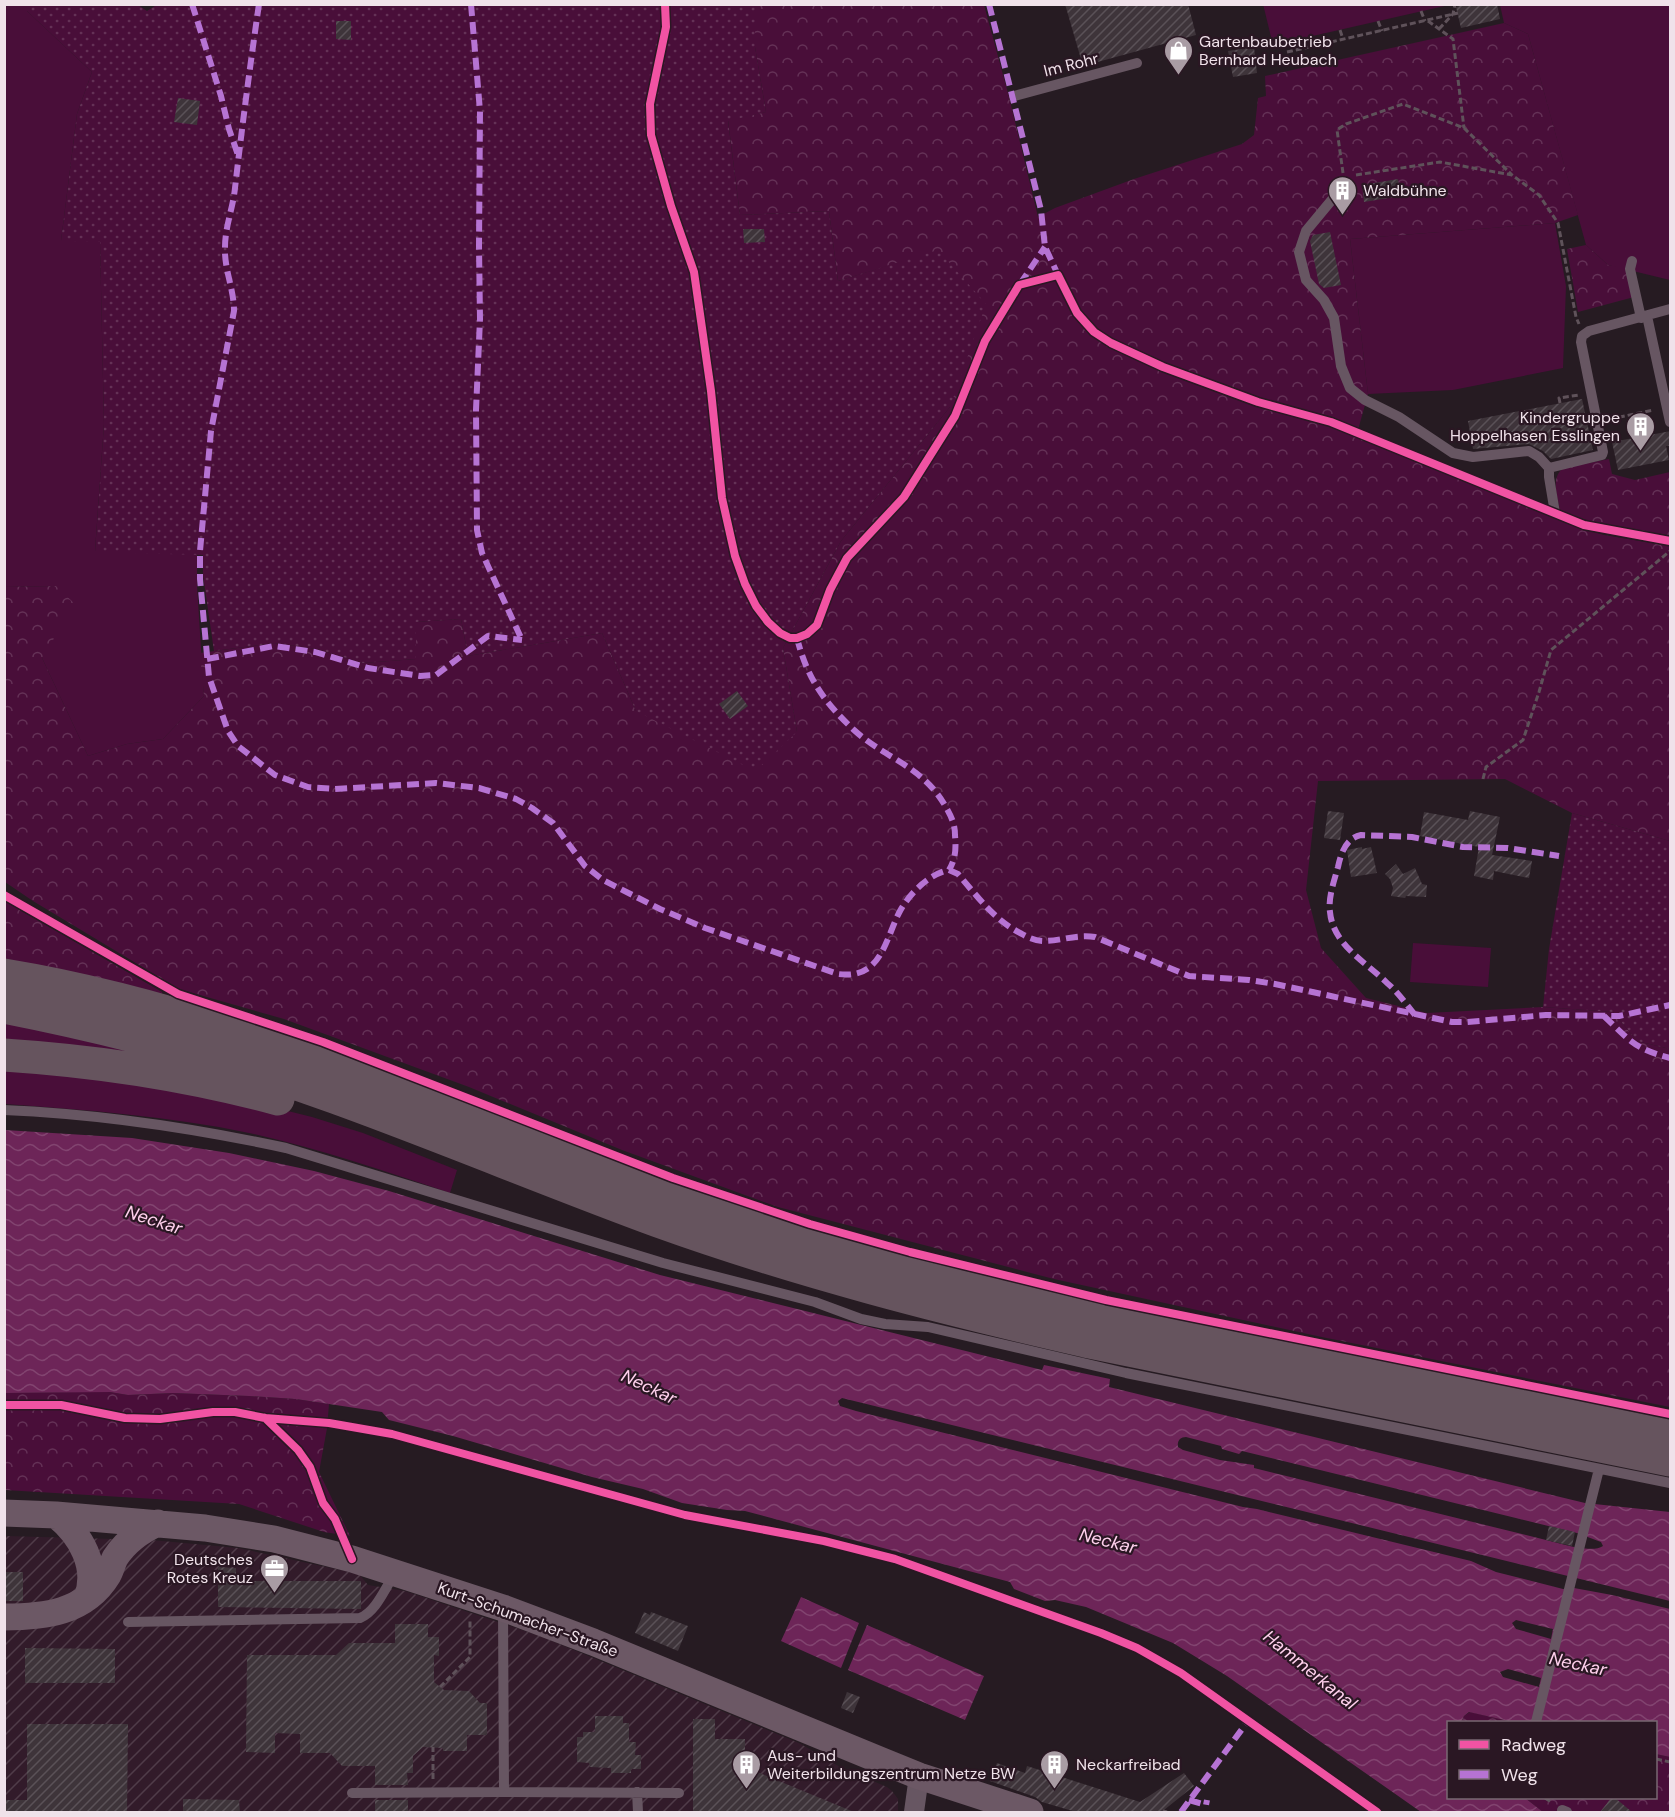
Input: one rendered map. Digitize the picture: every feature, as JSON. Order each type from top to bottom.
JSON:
[{"type":"highway","points":[[4,975],[89,991],[196,1019],[279,1046],[410,1094],[662,1193],[834,1250],[1096,1316],[1671,1432]]},
{"type":"highway","points":[[4,1007],[158,1041],[242,1066],[331,1096],[658,1221],[823,1275],[1000,1321],[1179,1361],[1671,1460]]},
{"type":"highway","points":[[4,1055],[87,1063],[177,1077],[251,1092],[469,1149]]},
{"type":"street","name":"Kurt-Schumacher-Straße","points":[[4,1513],[158,1523],[274,1539],[395,1572],[503,1608],[603,1646],[919,1776],[1030,1812]]},
{"type":"street","points":[[56,1515],[77,1537],[87,1556],[91,1573],[91,1587],[87,1598]]},
{"type":"street","points":[[4,1617],[60,1613],[87,1598],[108,1575],[114,1560],[130,1539],[158,1523]]},
{"type":"street","points":[[914,1812],[919,1776]]},
{"type":"lane","name":"Im Rohr","points":[[1014,96],[1137,63]]},
{"type":"lane","points":[[1345,184],[1306,231],[1299,252],[1306,280],[1324,300],[1334,318],[1341,366],[1350,388],[1365,400],[1399,417],[1453,453],[1473,457],[1522,450],[1539,457],[1549,468],[1555,513]]},
{"type":"lane","points":[[1632,261],[1630,269],[1671,422]]},
{"type":"lane","points":[[1549,468],[1604,452],[1581,342],[1584,334],[1671,309]]},
{"type":"lane","points":[[4,1110],[153,1123],[228,1135],[286,1148],[663,1263],[815,1302],[861,1319],[885,1324],[928,1327],[1126,1373],[1671,1483]]},
{"type":"lane","points":[[1536,1721],[1599,1469]]},
{"type":"lane","points":[[128,1622],[360,1617],[372,1610],[395,1572]]},
{"type":"lane","points":[[503,1608],[504,1792]]},
{"type":"lane","points":[[637,1792],[638,1812]]},
{"type":"lane","points":[[352,1793],[679,1793]]},
{"type":"path","points":[[1439,29],[1455,14],[1455,4]]},
{"type":"path","points":[[1421,11],[1426,20],[1453,39],[1464,128]]},
{"type":"path","points":[[1287,52],[1455,14]]},
{"type":"path","points":[[1378,21],[1382,30]]},
{"type":"path","points":[[1340,30],[1342,39]]},
{"type":"path","points":[[1303,39],[1305,48]]},
{"type":"path","points":[[1512,175],[1440,162],[1356,175],[1345,184],[1336,134],[1340,127],[1346,124],[1403,104],[1464,128],[1512,175],[1539,195],[1558,223],[1576,317],[1584,334]]},
{"type":"path","points":[[1560,403],[1559,398],[1591,393]]},
{"type":"path","points":[[1597,421],[1667,407]]},
{"type":"path","points":[[1484,779],[1486,767],[1523,740],[1551,650],[1671,551]]},
{"type":"path","points":[[440,1687],[470,1658],[470,1597]]},
{"type":"path","points":[[433,1747],[433,1792]]},
{"type":"shaded area","points":[[4,1536],[151,1540],[238,1548],[359,1574],[368,1585],[405,1591],[540,1636],[799,1743],[840,1767],[887,1787],[898,1799],[898,1812],[5,1812]]},
{"type":"green space","points":[[158,4],[755,5],[755,47],[766,112],[728,121],[740,215],[829,211],[838,281],[938,250],[986,304],[950,407],[841,541],[783,648],[797,732],[755,771],[636,711],[602,633],[468,656],[461,619],[416,622],[416,659],[363,663],[317,649],[274,643],[214,651],[203,575],[203,555],[95,552],[104,424],[100,242],[61,241],[77,114],[92,72],[27,11],[27,5],[138,5],[147,11]]},
{"type":"green space","points":[[1263,4],[1449,4],[1449,5],[1273,45]]},
{"type":"green space","points":[[4,5],[27,5],[27,11],[92,72],[77,114],[61,241],[100,241],[104,424],[95,551],[197,554],[204,696],[163,739],[127,744],[88,756],[42,658],[56,586],[5,587],[4,47],[6,44]]},
{"type":"green space","points":[[755,5],[984,5],[1038,217],[1055,208],[1134,179],[1242,144],[1254,135],[1258,98],[1266,96],[1265,76],[1504,23],[1528,34],[1578,215],[1555,223],[1350,239],[1368,394],[1356,437],[1580,528],[1604,535],[1670,546],[1670,841],[1572,813],[1505,779],[1318,781],[1306,890],[1321,948],[1366,998],[1427,1013],[1543,1007],[1613,1012],[1637,1041],[1670,1049],[1670,1407],[1322,1337],[1054,1279],[778,1207],[622,1150],[469,1087],[284,1019],[179,989],[5,882],[4,587],[56,586],[75,604],[42,658],[88,756],[127,744],[163,739],[204,696],[200,653],[274,643],[317,649],[363,663],[416,659],[416,622],[461,619],[468,656],[602,633],[636,711],[797,732],[783,648],[841,541],[950,407],[938,251],[838,281],[829,211],[740,215],[728,120],[766,112],[755,47]]},
{"type":"green space","points":[[1500,5],[1670,5],[1670,280],[1608,265],[1586,245],[1528,34],[1504,23]]},
{"type":"green space","points":[[1555,223],[1566,286],[1563,368],[1453,390],[1368,394],[1350,239]]},
{"type":"green space","points":[[1586,245],[1608,265],[1627,268],[1634,297],[1578,312],[1567,249]]},
{"type":"green space","points":[[1609,459],[1612,474],[1635,480],[1670,472],[1670,538],[1601,525],[1560,511],[1556,483],[1559,472],[1563,468]]},
{"type":"green space","points":[[1572,813],[1670,841],[1670,1049],[1637,1041],[1613,1012],[1543,1007],[1549,949]]},
{"type":"green space","points":[[4,901],[162,992],[162,997],[5,962]]},
{"type":"green space","points":[[1413,943],[1491,948],[1488,987],[1410,982]]},
{"type":"green space","points":[[4,1018],[219,1070],[5,1046]]},
{"type":"green space","points":[[4,1065],[240,1099],[312,1117],[363,1133],[457,1170],[450,1193],[325,1153],[219,1127],[97,1111],[5,1104]]},
{"type":"green space","points":[[110,1392],[128,1395],[173,1393],[249,1396],[329,1404],[319,1472],[350,1536],[324,1532],[239,1504],[5,1490],[4,1393]]},
{"type":"green space","points":[[1470,1712],[1509,1721],[1462,1721]]},
{"type":"green space","points":[[1657,1754],[1670,1757],[1670,1812],[1543,1812],[1526,1799],[1657,1799]]},
{"type":"water","points":[[5,1130],[132,1138],[229,1153],[314,1171],[389,1191],[660,1275],[1042,1370],[1044,1365],[1110,1379],[1109,1387],[1585,1503],[1670,1512],[1670,1601],[842,1398],[838,1401],[840,1406],[856,1411],[1471,1561],[1496,1572],[1563,1589],[1574,1588],[1612,1595],[1670,1609],[1670,1757],[1657,1754],[1657,1721],[1509,1721],[1469,1712],[1462,1721],[1447,1721],[1447,1799],[1526,1799],[1543,1812],[1421,1812],[1227,1676],[1173,1643],[1086,1607],[1055,1600],[1045,1601],[1014,1589],[1010,1582],[745,1511],[682,1503],[643,1489],[389,1420],[382,1412],[296,1399],[173,1393],[128,1395],[110,1392],[5,1393]],"holes":[[[1186,1437],[1221,1446],[1222,1449],[1239,1454],[1242,1451],[1577,1533],[1601,1542],[1603,1546],[1591,1549],[1567,1545],[1254,1468],[1254,1465],[1220,1460],[1183,1450],[1178,1447],[1178,1443]],[[1516,1620],[1553,1629],[1551,1639],[1516,1629],[1512,1623]],[[1508,1669],[1541,1678],[1539,1687],[1503,1677],[1500,1672]]]},
{"type":"water","points":[[801,1597],[859,1623],[841,1668],[781,1641]]},
{"type":"water","points":[[867,1625],[984,1676],[965,1720],[848,1670]]},
{"type":"building","points":[[1065,4],[1188,4],[1196,35],[1083,66]]},
{"type":"building","points":[[1466,4],[1497,4],[1500,19],[1461,28],[1456,7]]},
{"type":"building","points":[[336,21],[351,21],[351,40],[336,39]]},
{"type":"building","points":[[1254,47],[1257,73],[1233,77],[1228,51]]},
{"type":"building","points":[[178,98],[200,101],[197,125],[174,122]]},
{"type":"building","points":[[1398,179],[1401,196],[1364,202],[1362,185]]},
{"type":"building","points":[[743,229],[764,229],[765,242],[744,243]]},
{"type":"building","points":[[1330,232],[1341,285],[1324,288],[1319,284],[1310,241],[1313,235]]},
{"type":"building","points":[[1582,399],[1593,450],[1551,459],[1543,451],[1529,444],[1473,449],[1468,421]]},
{"type":"building","name":"Kindergruppe Hoppelhasen Esslingen","points":[[1671,431],[1671,446],[1666,446],[1669,460],[1618,470],[1612,442]]},
{"type":"building","points":[[737,691],[748,706],[730,719],[719,704]]},
{"type":"building","points":[[1328,811],[1344,813],[1340,840],[1324,838]]},
{"type":"building","points":[[1470,811],[1500,817],[1492,855],[1532,861],[1529,878],[1494,871],[1493,880],[1474,876],[1479,847],[1420,836],[1424,812],[1468,820]]},
{"type":"building","points":[[1362,847],[1362,849],[1371,847],[1377,873],[1351,877],[1347,850]]},
{"type":"building","points":[[1396,864],[1403,874],[1415,868],[1422,884],[1427,885],[1426,897],[1391,896],[1393,888],[1390,879],[1385,874]]},
{"type":"building","points":[[1549,1526],[1575,1532],[1572,1546],[1546,1540]]},
{"type":"building","points":[[218,1567],[236,1568],[236,1581],[361,1581],[361,1609],[218,1607]]},
{"type":"building","points":[[4,1572],[23,1572],[23,1601],[4,1601]]},
{"type":"building","points":[[644,1612],[650,1615],[651,1612],[688,1626],[678,1651],[635,1633]]},
{"type":"building","points":[[395,1624],[428,1624],[428,1637],[439,1637],[439,1656],[434,1655],[434,1682],[444,1690],[469,1691],[480,1703],[487,1703],[487,1735],[467,1735],[467,1751],[443,1751],[443,1748],[423,1747],[413,1756],[413,1773],[407,1773],[408,1785],[375,1785],[375,1766],[342,1766],[330,1753],[300,1753],[300,1734],[275,1733],[275,1753],[246,1752],[247,1655],[336,1655],[349,1643],[395,1643]]},
{"type":"building","points":[[25,1648],[115,1649],[115,1683],[25,1683]]},
{"type":"building","points":[[847,1692],[860,1697],[853,1713],[841,1708]]},
{"type":"building","points":[[595,1716],[623,1716],[623,1723],[629,1723],[629,1742],[636,1742],[635,1755],[641,1755],[641,1769],[631,1769],[631,1773],[611,1773],[611,1768],[590,1767],[589,1763],[577,1762],[577,1737],[583,1737],[583,1732],[595,1732]]},
{"type":"building","name":"Aus- und Weiterbildungszentrum Netze BW","points":[[693,1719],[715,1719],[715,1739],[745,1739],[745,1767],[854,1812],[693,1812]]},
{"type":"building","points":[[27,1724],[128,1724],[127,1812],[4,1812],[4,1800],[27,1800]]},
{"type":"building","name":"Neckarfreibad","points":[[997,1763],[1025,1773],[1027,1766],[1140,1802],[1184,1773],[1194,1786],[1164,1812],[1076,1812],[1042,1802],[1035,1797],[990,1781]]},
{"type":"building","points":[[183,1799],[239,1800],[240,1812],[183,1812]]},
{"type":"building","points":[[1610,1799],[1616,1799],[1632,1812],[1600,1812]]},
{"type":"building","points":[[375,1800],[408,1800],[408,1812],[375,1812]]},
{"type":"marked path","points":[[192,4],[238,155]]},
{"type":"marked path","points":[[259,4],[234,195],[225,240],[226,263],[234,311],[211,431],[200,551],[200,579],[209,677],[228,731],[238,746],[275,775],[308,787],[335,789],[436,783],[479,788],[516,799],[553,823],[585,866],[603,880],[660,909],[705,928],[838,974],[864,971],[873,964],[880,955],[900,911],[909,898],[927,880],[949,870],[958,874],[1003,922],[1030,938],[1044,941],[1082,936],[1095,937],[1189,976],[1275,984],[1452,1022],[1546,1015],[1619,1016],[1670,1005]]},
{"type":"marked path","points":[[471,4],[480,111],[480,319],[476,410],[477,530],[482,553],[522,640]]},
{"type":"marked path","points":[[989,4],[1041,210],[1045,247],[1060,279]]},
{"type":"marked path","points":[[1020,284],[1045,247]]},
{"type":"marked path","points":[[207,659],[274,646],[315,652],[368,668],[420,676],[436,675],[488,636],[522,640]]},
{"type":"marked path","points":[[797,638],[812,677],[834,709],[854,730],[916,773],[938,794],[950,815],[954,828],[955,853],[949,870]]},
{"type":"marked path","points":[[1415,1015],[1395,990],[1352,952],[1332,924],[1331,895],[1341,857],[1348,843],[1361,835],[1412,837],[1463,847],[1508,848],[1559,856]]},
{"type":"marked path","points":[[1604,1016],[1634,1043],[1670,1058]]},
{"type":"marked path","points":[[1181,1812],[1248,1721]]},
{"type":"marked path","points":[[1189,1800],[1206,1805],[1207,1800]]},
{"type":"cycle path","points":[[665,4],[666,27],[650,104],[651,135],[671,206],[694,272],[711,391],[722,498],[735,556],[756,606],[780,633],[790,638],[797,638],[807,634],[817,625],[830,590],[847,558],[904,497],[955,416],[985,341],[1019,285],[1058,275],[1077,313],[1094,332],[1111,343],[1163,367],[1258,402],[1331,422],[1584,525],[1670,541]]},
{"type":"cycle path","points":[[4,895],[178,994],[323,1042],[673,1178],[810,1224],[910,1252],[1106,1300],[1670,1414]]},
{"type":"cycle path","points":[[4,1405],[61,1405],[125,1418],[160,1419],[213,1412],[235,1412],[265,1418],[329,1423],[392,1434],[685,1515],[824,1541],[895,1559],[1137,1648],[1181,1673],[1377,1812]]},
{"type":"cycle path","points":[[265,1418],[298,1450],[310,1467],[323,1503],[335,1519],[352,1559]]},
{"type":"place","name":"Gartenbaubetrieb Bernhard Heubach","points":[[1178,76]]},
{"type":"place","name":"Waldbühne","points":[[1342,216]]},
{"type":"place","name":"Kindergruppe Hoppelhasen Esslingen","points":[[1641,452]]},
{"type":"place","name":"Deutsches Rotes Kreuz","points":[[274,1594]]},
{"type":"place","name":"Aus- und Weiterbildungszentrum Netze BW","points":[[746,1790]]},
{"type":"place","name":"Neckarfreibad","points":[[1055,1790]]},
{"type":"water label","name":"Neckar","points":[[154,1220]]},
{"type":"water label","name":"Neckar","points":[[649,1387]]},
{"type":"water label","name":"Neckar","points":[[1108,1541]]},
{"type":"water label","name":"Neckar","points":[[1578,1664]]},
{"type":"water label","name":"Hammerkanal","points":[[1310,1670]]}]
